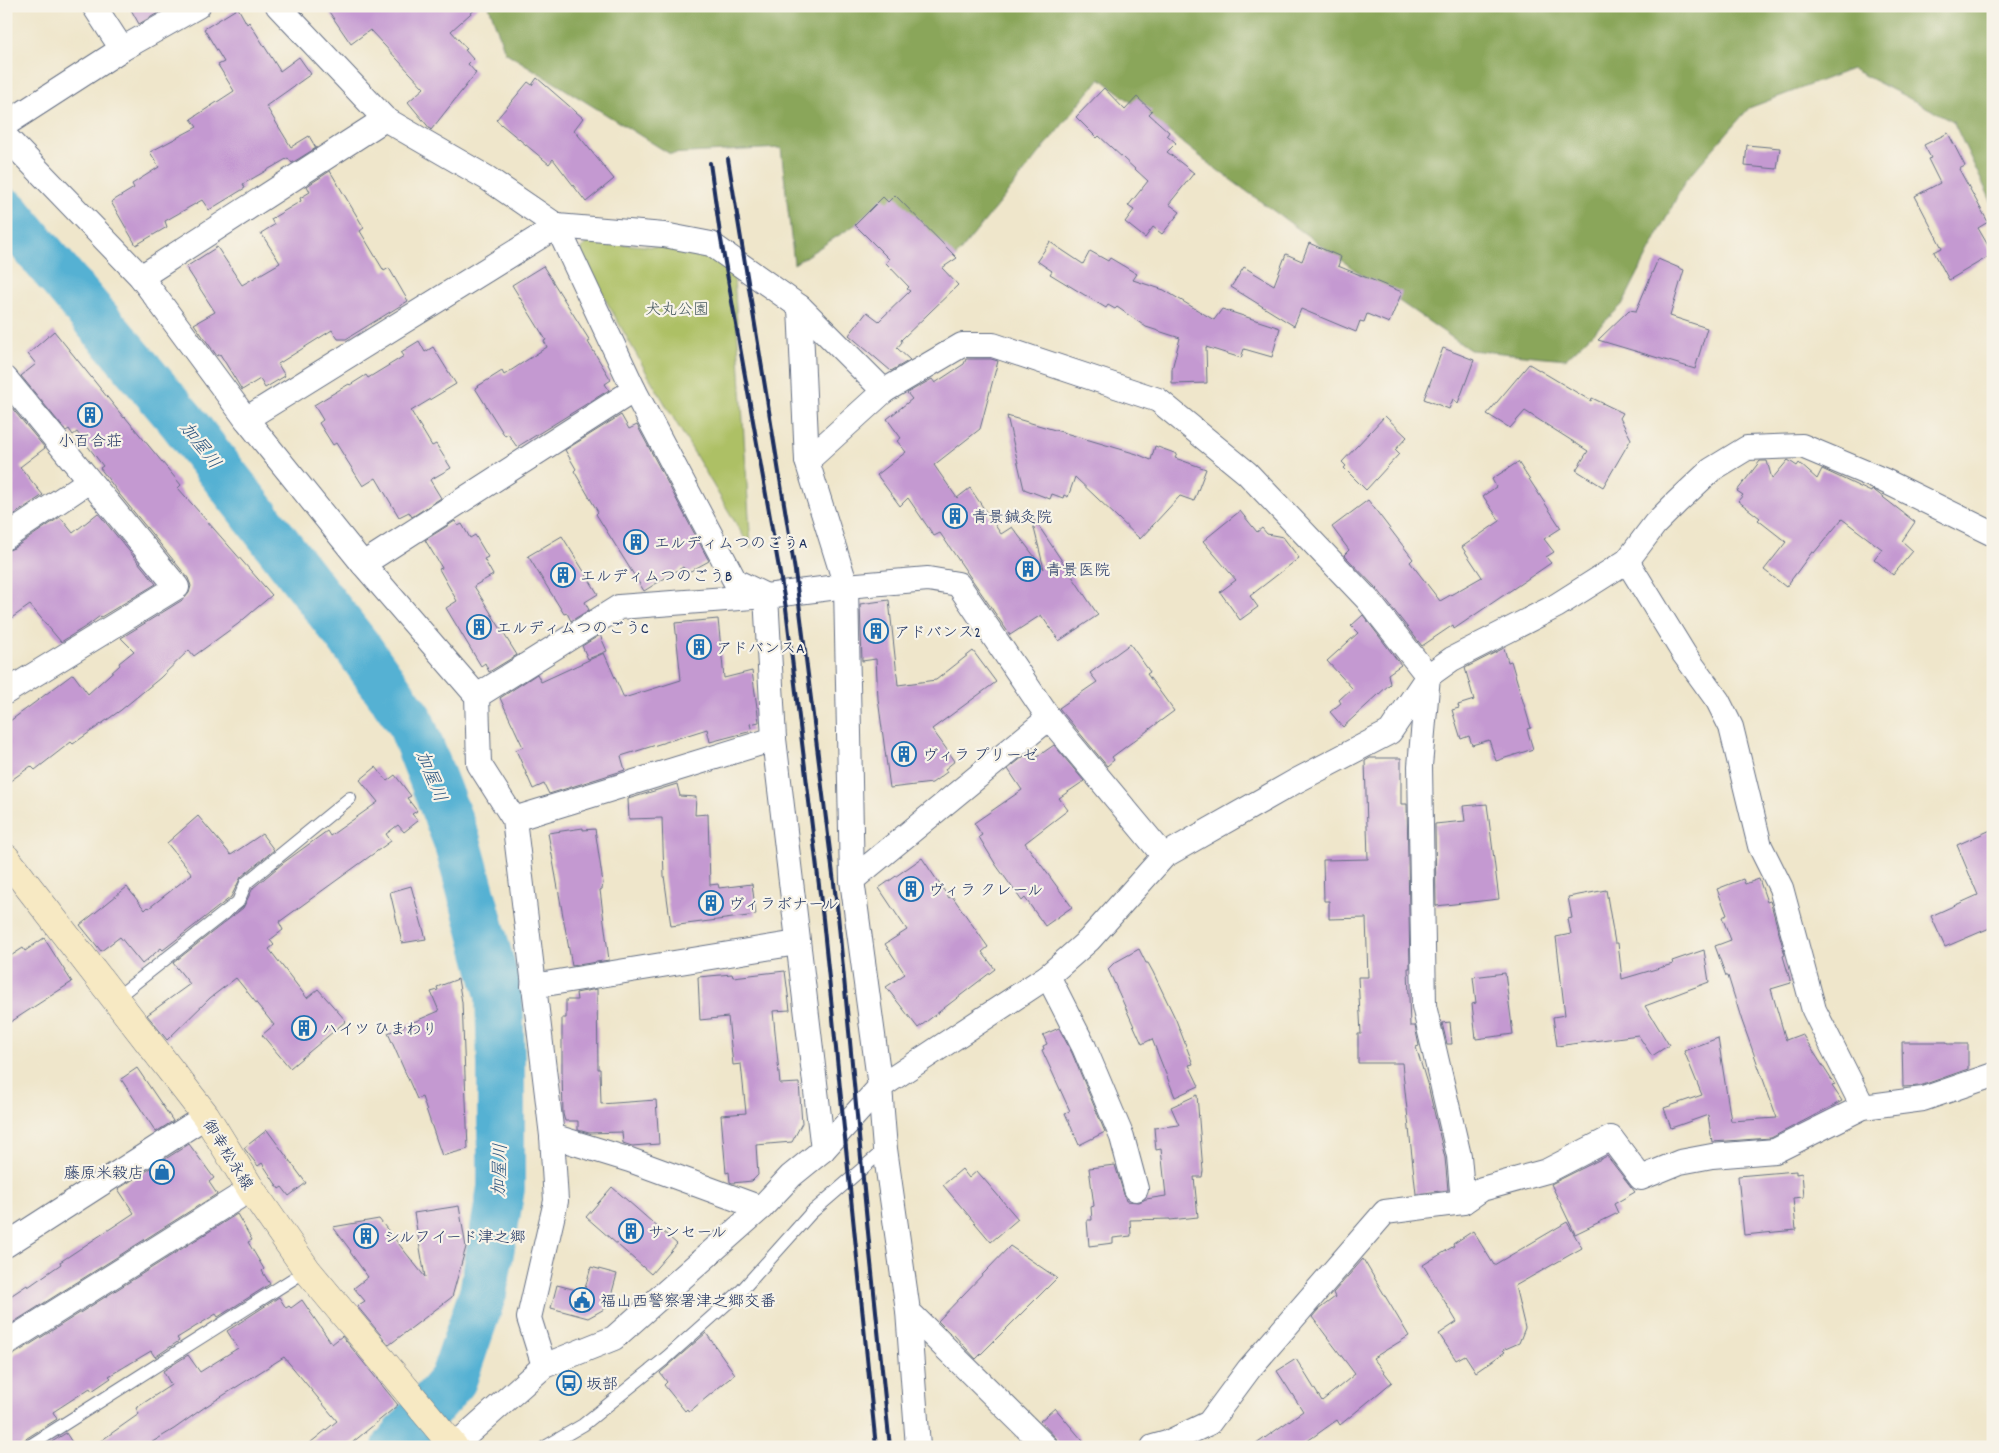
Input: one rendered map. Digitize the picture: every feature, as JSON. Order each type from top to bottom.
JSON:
[{"type":"main road","name":"御幸松永線","points":[[6,858],[206,1116],[251,1189],[308,1270],[450,1442]]},
{"type":"street","points":[[94,6],[122,49]]},
{"type":"street","points":[[6,124],[122,49],[198,6]]},
{"type":"street","points":[[278,6],[386,119],[487,178],[557,226],[664,235],[711,244],[800,307],[884,391]]},
{"type":"street","points":[[141,277],[386,119]]},
{"type":"street","points":[[6,137],[141,277],[246,419],[363,564],[477,696],[479,764],[514,819],[552,1136],[556,1201],[529,1318],[544,1366]]},
{"type":"street","points":[[557,226],[634,390],[735,581],[766,596]]},
{"type":"street","points":[[246,419],[557,226]]},
{"type":"street","points":[[800,307],[807,461],[846,586],[852,880],[880,1087],[885,1149],[908,1311],[918,1447]]},
{"type":"street","points":[[807,461],[884,391],[962,345],[993,345],[1158,400],[1247,474],[1367,599],[1428,676],[1420,766],[1424,1006],[1459,1156],[1463,1202]]},
{"type":"street","points":[[6,379],[177,587],[6,692]]},
{"type":"street","points":[[363,564],[634,390]]},
{"type":"street","points":[[450,1442],[544,1366],[614,1338],[761,1208],[791,1176],[823,1150],[880,1087],[1048,976],[1089,940],[1164,856],[1296,781],[1390,732],[1428,676],[1452,659],[1556,606],[1627,562],[1655,524],[1710,470],[1747,448],[1802,446],[1883,480],[1993,534]]},
{"type":"street","points":[[6,537],[89,481]]},
{"type":"street","points":[[1627,562],[1684,654],[1718,701],[1731,727],[1760,846],[1781,888],[1814,1010],[1863,1107]]},
{"type":"street","points":[[477,696],[619,607],[766,596],[846,586],[928,579],[958,584],[1048,718],[1164,856]]},
{"type":"street","points":[[766,596],[774,739],[823,1150]]},
{"type":"street","points":[[852,880],[1048,718]]},
{"type":"street","points":[[514,819],[774,739]]},
{"type":"street","points":[[534,986],[798,943]]},
{"type":"street","points":[[1048,976],[1084,1048],[1122,1137],[1136,1189]]},
{"type":"street","points":[[1153,1447],[1168,1443],[1208,1422],[1249,1369],[1385,1212],[1463,1202],[1482,1189],[1547,1171],[1611,1138],[1641,1178],[1680,1162],[1712,1156],[1776,1150],[1863,1107],[1923,1100],[1993,1075]]},
{"type":"street","points":[[6,1245],[206,1116]]},
{"type":"street","points":[[552,1136],[630,1160],[761,1208]]},
{"type":"street","points":[[6,1343],[251,1189]]},
{"type":"street","points":[[908,1311],[1046,1447]]},
{"type":"lane","points":[[116,998],[238,902],[246,883],[350,798]]},
{"type":"lane","points":[[545,1447],[583,1425],[667,1357],[742,1290],[811,1213],[885,1149]]},
{"type":"lane","points":[[28,1447],[308,1270]]},
{"type":"green space","points":[[489,6],[1993,6],[1993,205],[1953,121],[1852,69],[1749,108],[1685,181],[1622,305],[1566,359],[1470,350],[1377,286],[1220,172],[1100,78],[955,258],[894,200],[794,264],[781,148],[670,154],[505,52]]},
{"type":"green space","name":"犬丸公園","points":[[588,241],[691,250],[715,259],[734,276],[751,549],[648,375],[581,256],[582,248]]},
{"type":"building","points":[[129,6],[170,6],[139,24]]},
{"type":"building","points":[[325,6],[479,6],[451,31],[473,59],[468,64],[476,73],[431,130],[408,102],[424,88],[370,30],[351,44]]},
{"type":"building","points":[[238,8],[280,71],[299,57],[311,74],[266,106],[291,147],[309,136],[316,148],[292,163],[288,158],[243,184],[245,188],[209,210],[202,200],[165,221],[167,227],[136,245],[111,202],[134,188],[132,184],[159,167],[150,152],[197,127],[191,119],[234,91],[218,65],[224,62],[204,29]]},
{"type":"building","points":[[537,78],[583,118],[574,130],[614,179],[586,202],[553,159],[549,164],[496,120],[528,82],[532,85]]},
{"type":"building","points":[[1104,88],[1125,110],[1137,97],[1152,111],[1149,114],[1169,132],[1167,135],[1176,143],[1167,152],[1194,173],[1169,204],[1180,212],[1162,234],[1153,227],[1145,238],[1125,222],[1134,210],[1128,206],[1148,181],[1099,136],[1097,138],[1076,117]]},
{"type":"building","points":[[1948,133],[1965,166],[1959,169],[1988,222],[1978,228],[1993,254],[1949,280],[1934,252],[1942,248],[1915,196],[1940,183],[1928,159],[1931,158],[1924,145]]},
{"type":"building","points":[[1747,145],[1780,148],[1777,169],[1745,166]]},
{"type":"building","points":[[330,171],[364,228],[360,231],[384,271],[389,268],[408,301],[346,339],[338,339],[332,330],[278,364],[285,376],[265,388],[260,379],[242,390],[220,354],[217,356],[194,324],[215,312],[186,267],[217,247],[242,285],[280,263],[261,233],[274,225],[271,219],[301,201],[300,198],[310,192],[307,186]]},
{"type":"building","points":[[895,195],[957,258],[942,268],[958,285],[901,340],[902,342],[897,348],[910,360],[891,371],[849,335],[867,312],[879,321],[910,291],[907,289],[909,287],[886,263],[889,259],[855,225],[883,197],[888,202]]},
{"type":"building","points":[[1050,242],[1083,264],[1090,251],[1108,261],[1110,258],[1137,274],[1133,280],[1164,290],[1214,320],[1222,309],[1280,328],[1272,357],[1244,349],[1241,358],[1206,347],[1207,383],[1172,384],[1172,369],[1180,338],[1146,327],[1117,307],[1115,309],[1108,305],[1106,308],[1050,274],[1052,271],[1037,261]]},
{"type":"building","points":[[1309,243],[1341,257],[1338,266],[1402,292],[1389,323],[1367,314],[1364,322],[1360,321],[1356,332],[1301,309],[1294,326],[1231,287],[1244,267],[1274,285],[1286,254],[1302,261]]},
{"type":"building","points":[[1658,259],[1684,270],[1670,316],[1707,328],[1695,369],[1598,340],[1629,310],[1636,311]]},
{"type":"building","points":[[543,266],[590,341],[588,342],[611,380],[605,384],[609,390],[517,447],[508,434],[505,436],[475,388],[502,371],[504,375],[547,347],[544,341],[546,340],[512,285]]},
{"type":"building","points":[[54,331],[181,485],[178,488],[272,595],[238,624],[194,656],[189,650],[160,678],[121,710],[73,744],[71,742],[35,770],[31,766],[6,784],[6,724],[73,674],[88,694],[134,651],[121,638],[184,599],[189,593],[191,586],[188,578],[100,468],[103,466],[77,432],[73,435],[69,429],[66,431],[21,376],[36,364],[28,354]]},
{"type":"building","points":[[419,341],[425,352],[433,347],[456,384],[411,411],[432,446],[436,444],[451,468],[430,480],[441,498],[412,517],[409,512],[399,517],[376,478],[363,486],[336,443],[333,445],[319,423],[323,420],[314,405],[366,375],[368,378],[404,356],[401,352]]},
{"type":"building","points":[[1443,348],[1474,360],[1458,403],[1453,399],[1449,409],[1424,399]]},
{"type":"building","points":[[966,359],[991,359],[998,361],[980,429],[934,465],[957,498],[970,488],[1001,534],[1012,527],[1044,569],[1032,520],[1034,519],[1098,615],[1059,641],[1041,615],[1010,635],[940,533],[934,536],[908,498],[900,506],[877,475],[906,452],[897,441],[901,438],[887,419],[912,399],[907,393],[932,379],[935,383],[964,364]]},
{"type":"building","points":[[1529,364],[1591,401],[1592,398],[1623,413],[1620,418],[1631,439],[1603,487],[1576,470],[1588,451],[1525,411],[1510,428],[1487,414]]},
{"type":"building","points":[[6,401],[45,448],[20,467],[43,495],[6,520]]},
{"type":"building","points":[[621,415],[629,429],[637,425],[709,561],[687,573],[683,567],[644,591],[596,514],[598,512],[574,471],[576,469],[565,450]]},
{"type":"building","points":[[1007,416],[1137,454],[1151,460],[1155,446],[1177,454],[1175,458],[1206,469],[1194,501],[1180,496],[1140,539],[1075,477],[1068,497],[1064,495],[1063,498],[1052,494],[1050,499],[1024,489]]},
{"type":"building","points":[[1385,416],[1407,437],[1395,450],[1399,454],[1366,490],[1344,468],[1346,466],[1342,462]]},
{"type":"building","points":[[1788,460],[1797,466],[1799,463],[1817,479],[1822,469],[1871,492],[1872,490],[1875,491],[1915,522],[1902,541],[1913,551],[1893,575],[1874,559],[1882,549],[1842,519],[1814,553],[1812,552],[1786,587],[1764,570],[1786,542],[1738,501],[1743,495],[1737,491],[1760,461],[1767,461],[1772,479]]},
{"type":"building","points":[[1518,462],[1561,528],[1544,539],[1554,552],[1546,557],[1551,563],[1454,629],[1453,625],[1422,646],[1378,590],[1344,555],[1349,550],[1332,527],[1368,500],[1413,559],[1410,562],[1440,601],[1482,577],[1462,547],[1500,521],[1483,496],[1496,487],[1492,479]]},
{"type":"building","points":[[1240,511],[1257,532],[1262,528],[1267,534],[1283,537],[1299,558],[1250,596],[1258,607],[1240,620],[1220,592],[1236,580],[1203,541]]},
{"type":"building","points":[[98,513],[156,584],[100,616],[61,642],[30,605],[6,622],[6,551],[14,548],[60,517],[73,533]]},
{"type":"building","points":[[455,521],[458,526],[462,524],[470,538],[475,535],[488,557],[484,559],[493,575],[474,586],[517,655],[489,672],[485,663],[481,666],[446,608],[457,601],[439,569],[442,568],[425,540]]},
{"type":"building","name":"エルディムつのごうB","points":[[562,536],[598,594],[585,602],[589,610],[571,621],[567,613],[564,614],[528,556]]},
{"type":"building","points":[[889,600],[898,685],[936,680],[973,651],[996,682],[932,729],[955,761],[945,769],[947,772],[932,783],[890,788],[878,699],[876,659],[862,661],[860,604]]},
{"type":"building","points":[[1363,615],[1401,665],[1388,674],[1390,684],[1343,727],[1330,712],[1341,703],[1339,700],[1352,688],[1327,661],[1358,633],[1351,626]]},
{"type":"building","points":[[718,619],[724,678],[752,671],[759,722],[750,724],[752,731],[710,742],[707,729],[621,756],[625,770],[549,794],[544,784],[533,789],[516,750],[523,747],[500,698],[537,674],[541,682],[604,653],[624,698],[681,680],[675,623]]},
{"type":"building","points":[[600,635],[607,651],[588,659],[582,646]]},
{"type":"building","points":[[1130,644],[1150,672],[1147,674],[1174,711],[1112,757],[1114,760],[1107,766],[1059,708],[1097,682],[1090,673]]},
{"type":"building","points":[[1504,648],[1508,662],[1511,661],[1531,728],[1527,729],[1533,749],[1496,761],[1489,740],[1472,745],[1469,736],[1461,739],[1452,710],[1459,708],[1458,705],[1474,700],[1465,668]]},
{"type":"building","points":[[1054,745],[1084,781],[1059,798],[1068,810],[1025,843],[1072,907],[1045,926],[1025,898],[1022,901],[996,865],[979,837],[982,835],[974,823],[1022,790],[1008,769],[1029,752],[1034,759]]},
{"type":"building","points":[[1370,758],[1401,758],[1401,804],[1407,804],[1410,1026],[1415,1026],[1419,1046],[1416,1047],[1429,1090],[1445,1158],[1448,1190],[1416,1194],[1402,1063],[1358,1063],[1358,1034],[1361,1034],[1358,977],[1368,977],[1366,918],[1329,919],[1329,901],[1324,901],[1323,860],[1368,859],[1365,761]]},
{"type":"building","points":[[376,767],[387,781],[395,775],[411,796],[407,798],[417,811],[412,814],[418,821],[404,832],[398,825],[386,834],[391,841],[279,922],[283,930],[270,940],[274,945],[269,949],[307,998],[318,989],[346,1021],[290,1068],[262,1035],[274,1025],[236,978],[210,998],[167,1040],[147,1015],[190,984],[173,963],[243,908],[253,888],[283,863],[327,831],[330,836],[378,802],[360,780]]},
{"type":"building","points":[[677,784],[680,796],[696,797],[695,815],[708,814],[710,885],[718,884],[719,888],[752,884],[756,915],[671,926],[664,876],[662,818],[629,819],[628,799]]},
{"type":"building","points":[[1487,804],[1499,899],[1436,906],[1435,824],[1465,821],[1463,806]]},
{"type":"building","points":[[198,816],[231,855],[262,834],[274,850],[241,877],[231,897],[142,964],[120,937],[101,951],[80,925],[127,887],[145,910],[192,874],[167,843]]},
{"type":"building","points":[[583,828],[583,830],[595,829],[603,883],[600,890],[609,960],[572,966],[548,833]]},
{"type":"building","points":[[1993,829],[1993,929],[1992,927],[1945,947],[1931,916],[1978,895],[1957,845]]},
{"type":"building","points":[[922,858],[949,898],[952,896],[988,947],[982,952],[995,969],[918,1028],[886,987],[905,974],[885,944],[907,930],[879,888]]},
{"type":"building","points":[[1743,879],[1745,884],[1759,879],[1767,902],[1770,901],[1785,955],[1783,956],[1791,983],[1771,989],[1786,1040],[1802,1034],[1835,1085],[1832,1086],[1842,1101],[1771,1138],[1712,1142],[1708,1115],[1671,1128],[1664,1108],[1702,1095],[1684,1051],[1718,1038],[1731,1121],[1777,1118],[1728,976],[1726,976],[1715,946],[1731,940],[1722,917],[1727,915],[1717,889]]},
{"type":"building","points":[[411,886],[426,939],[402,943],[390,892]]},
{"type":"building","points":[[1606,890],[1615,943],[1618,943],[1622,979],[1673,964],[1672,961],[1704,950],[1709,982],[1645,1006],[1669,1045],[1652,1056],[1638,1035],[1557,1046],[1553,1017],[1565,1015],[1556,937],[1571,934],[1568,919],[1572,918],[1568,897]]},
{"type":"building","points":[[44,938],[72,982],[6,1025],[6,959],[23,948],[25,951]]},
{"type":"building","points":[[1139,949],[1153,972],[1176,1020],[1193,1064],[1189,1065],[1199,1086],[1175,1097],[1152,1039],[1142,1044],[1108,969],[1114,963]]},
{"type":"building","points":[[785,971],[790,1010],[773,1011],[780,1084],[799,1083],[802,1123],[792,1142],[756,1145],[758,1175],[752,1181],[732,1183],[730,1182],[729,1172],[726,1173],[721,1115],[746,1113],[741,1064],[733,1065],[728,1017],[700,1020],[698,977],[732,974],[733,977]]},
{"type":"building","points":[[1505,973],[1513,1034],[1476,1039],[1472,1004],[1476,1003],[1473,977]]},
{"type":"building","points":[[458,979],[462,1002],[468,1149],[442,1156],[422,1097],[417,1099],[388,1033],[439,1011],[431,992],[438,990],[437,987]]},
{"type":"building","points":[[597,989],[598,1069],[600,1069],[601,1104],[656,1100],[659,1144],[632,1146],[623,1143],[622,1132],[589,1133],[578,1130],[578,1121],[565,1121],[563,1114],[562,1018],[566,1018],[566,1000],[577,1000],[576,993]]},
{"type":"building","points":[[1450,1022],[1452,1044],[1447,1044],[1442,1023]]},
{"type":"building","points":[[1059,1028],[1072,1053],[1105,1132],[1079,1145],[1065,1113],[1070,1111],[1042,1050],[1044,1049],[1043,1046],[1047,1044],[1043,1035]]},
{"type":"building","points":[[1902,1042],[1968,1044],[1968,1069],[1920,1086],[1903,1087]]},
{"type":"building","points":[[137,1068],[173,1121],[156,1132],[121,1079]]},
{"type":"building","points":[[1197,1095],[1203,1171],[1202,1177],[1194,1177],[1198,1217],[1170,1220],[1130,1220],[1131,1236],[1113,1238],[1113,1243],[1089,1246],[1087,1220],[1092,1220],[1091,1207],[1094,1206],[1089,1168],[1115,1165],[1126,1201],[1139,1202],[1166,1196],[1161,1149],[1156,1150],[1154,1128],[1179,1125],[1171,1107]]},
{"type":"building","points":[[267,1130],[306,1183],[289,1196],[282,1187],[279,1189],[262,1163],[258,1166],[244,1148]]},
{"type":"building","points":[[189,1144],[214,1178],[209,1182],[217,1194],[6,1327],[6,1299],[27,1285],[28,1287],[61,1264],[60,1262],[134,1213],[118,1189]]},
{"type":"building","points":[[1607,1156],[1635,1192],[1614,1204],[1618,1213],[1575,1234],[1551,1184]]},
{"type":"building","points":[[962,1169],[969,1178],[977,1171],[1018,1219],[991,1242],[943,1185]]},
{"type":"building","points":[[1796,1171],[1796,1174],[1802,1173],[1804,1197],[1793,1198],[1796,1230],[1744,1235],[1738,1176]]},
{"type":"building","name":"サンセール","points":[[612,1187],[677,1244],[651,1274],[586,1217]]},
{"type":"building","points":[[459,1206],[466,1247],[452,1297],[389,1345],[357,1306],[365,1301],[354,1288],[368,1277],[333,1227],[379,1219],[425,1277],[414,1213]]},
{"type":"building","points":[[237,1214],[252,1240],[248,1242],[264,1269],[262,1271],[270,1284],[218,1317],[216,1314],[177,1338],[179,1341],[155,1357],[151,1351],[109,1376],[111,1378],[92,1391],[90,1388],[53,1412],[57,1419],[24,1440],[20,1447],[6,1447],[6,1357],[13,1355]]},
{"type":"building","points":[[1567,1222],[1582,1248],[1515,1286],[1525,1328],[1519,1343],[1503,1350],[1505,1352],[1476,1372],[1465,1355],[1456,1360],[1439,1334],[1457,1322],[1423,1265],[1454,1246],[1453,1244],[1473,1231],[1494,1265]]},
{"type":"building","points":[[1010,1246],[1057,1278],[976,1359],[938,1321]]},
{"type":"building","points":[[1363,1259],[1409,1336],[1373,1358],[1392,1382],[1340,1425],[1337,1420],[1299,1447],[1252,1447],[1303,1411],[1277,1371],[1296,1359],[1322,1401],[1355,1374],[1312,1317],[1335,1297],[1333,1293]]},
{"type":"building","name":"福山西警察署津之郷交番","points":[[591,1267],[617,1274],[608,1307],[588,1318],[551,1308],[557,1285],[584,1292]]},
{"type":"building","points":[[279,1297],[286,1308],[289,1306],[291,1308],[302,1300],[332,1344],[342,1336],[398,1405],[347,1447],[305,1447],[337,1421],[284,1357],[144,1447],[92,1447],[139,1414],[136,1408],[171,1385],[163,1371],[188,1355],[200,1372],[238,1348],[227,1331]]},
{"type":"building","points":[[706,1333],[735,1374],[689,1412],[687,1409],[685,1411],[664,1385],[667,1382],[660,1373]]},
{"type":"building","points":[[1055,1408],[1088,1447],[1059,1447],[1056,1438],[1040,1421]]},
{"type":"building","points":[[66,1433],[75,1447],[44,1447]]},
{"type":"waterway","name":"加屋川","points":[[6,212],[182,421],[358,648],[410,721],[457,841],[499,995],[501,1188],[483,1293],[453,1380],[396,1447]]},
{"type":"railway","points":[[728,159],[795,571],[838,915],[890,1447]]},
{"type":"railway","points":[[710,163],[720,234],[786,608],[823,919],[876,1447]]},
{"type":"place","name":"小百合荘","points":[[90,415]]},
{"type":"place","name":"青景鍼灸院","points":[[955,516]]},
{"type":"place","name":"エルディムつのごうA","points":[[636,542]]},
{"type":"place","name":"青景医院","points":[[1028,569]]},
{"type":"place","name":"エルディムつのごうB","points":[[563,575]]},
{"type":"place","name":"エルディムつのごうC","points":[[479,627]]},
{"type":"place","name":"アドバンス2","points":[[876,631]]},
{"type":"place","name":"アドバンスA","points":[[699,647]]},
{"type":"place","name":"ヴィラ プリーゼ","points":[[904,754]]},
{"type":"place","name":"ヴィラ クレール","points":[[911,889]]},
{"type":"place","name":"ヴィラボナール","points":[[711,903]]},
{"type":"place","name":"ハイツ ひまわり","points":[[304,1028]]},
{"type":"place","name":"藤原米穀店","points":[[162,1172]]},
{"type":"place","name":"サンセール","points":[[631,1231]]},
{"type":"place","name":"シルフイード津之郷","points":[[366,1236]]},
{"type":"place","name":"福山西警察署津之郷交番","points":[[582,1300]]},
{"type":"place","name":"坂部","points":[[569,1383]]}]
